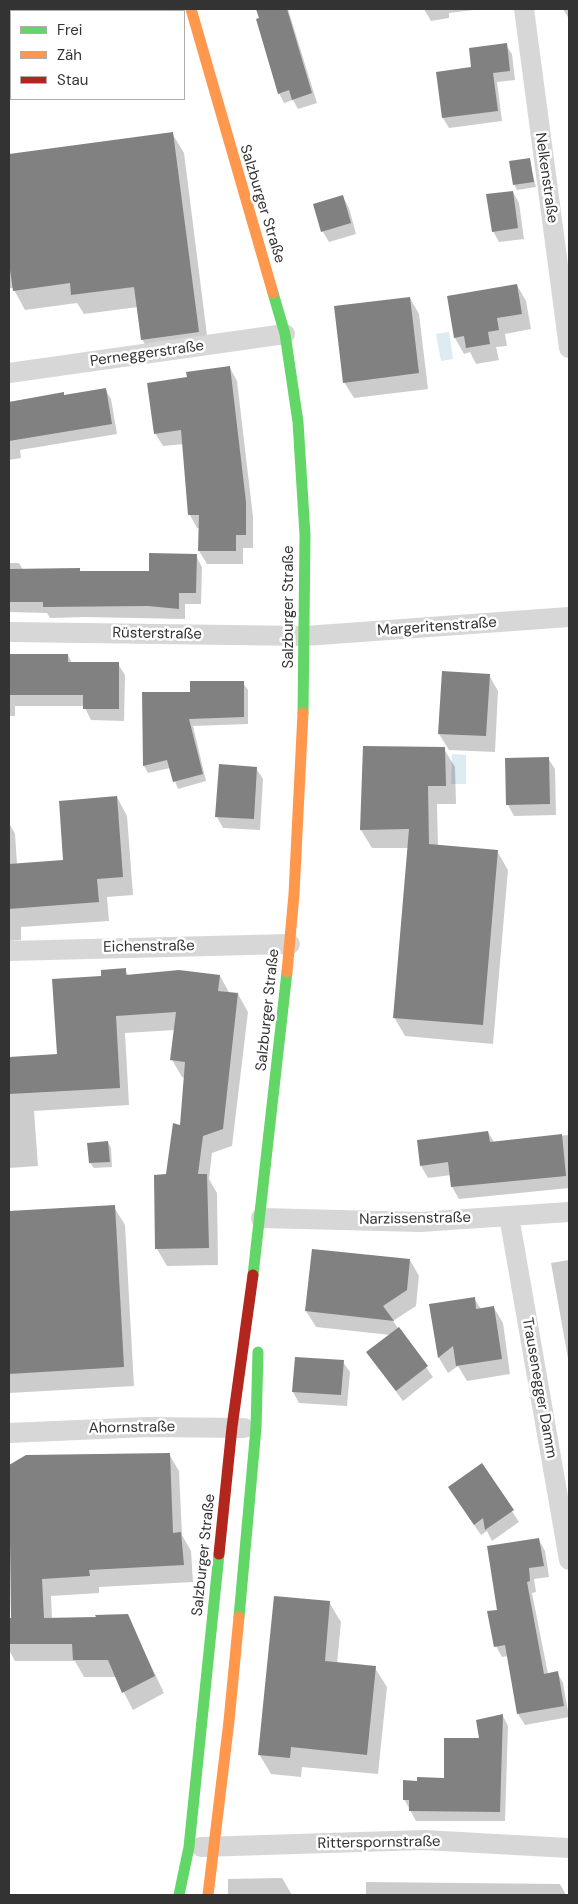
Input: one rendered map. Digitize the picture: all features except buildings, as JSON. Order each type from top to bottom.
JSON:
[{"type":"main road","name":"Salzburger Straße","points":[[179,1895],[188,1847],[232,1428],[261,1218],[290,944],[302,766],[305,636],[305,535],[298,422],[285,334],[191,9]]},
{"type":"main road","name":"Salzburger Straße","points":[[208,1895],[216,1847],[256,1428],[261,1218]]},
{"type":"street","name":"Nelkenstraße","points":[[524,9],[569,348]]},
{"type":"street","name":"Perneggerstraße","points":[[9,373],[285,334]]},
{"type":"street","name":"Margeritenstraße","points":[[305,636],[569,617]]},
{"type":"street","name":"Rüsterstraße","points":[[9,632],[305,636]]},
{"type":"street","name":"Eichenstraße","points":[[9,951],[290,944]]},
{"type":"street","name":"Narzissenstraße","points":[[261,1218],[420,1222],[569,1212]]},
{"type":"street","name":"Trausenegger Damm","points":[[509,1216],[569,1560]]},
{"type":"street","name":"Ahornstraße","points":[[9,1432],[147,1427],[256,1428]]},
{"type":"street","name":"Ritterspornstraße","points":[[188,1847],[424,1840],[569,1848]]},
{"type":"shaded area","points":[[9,9],[59,9],[10,10],[9,99]]},
{"type":"shaded area","points":[[449,332],[453,359],[441,361],[436,334]]},
{"type":"shaded area","points":[[452,754],[466,755],[466,784],[451,784]]},
{"type":"traffic: fast","points":[[273,293],[285,334],[298,422],[305,535],[303,713]]},
{"type":"traffic: fast","points":[[253,1275],[287,972]]},
{"type":"traffic: fast","points":[[239,1617],[256,1428],[258,1352]]},
{"type":"traffic: fast","points":[[179,1895],[189,1847],[219,1554]]},
{"type":"traffic: slow","points":[[191,9],[273,293]]},
{"type":"traffic: slow","points":[[287,972],[294,894],[303,713]]},
{"type":"traffic: slow","points":[[208,1895],[229,1721],[239,1617]]},
{"type":"traffic: jam","points":[[219,1554],[232,1427],[253,1275]]}]
